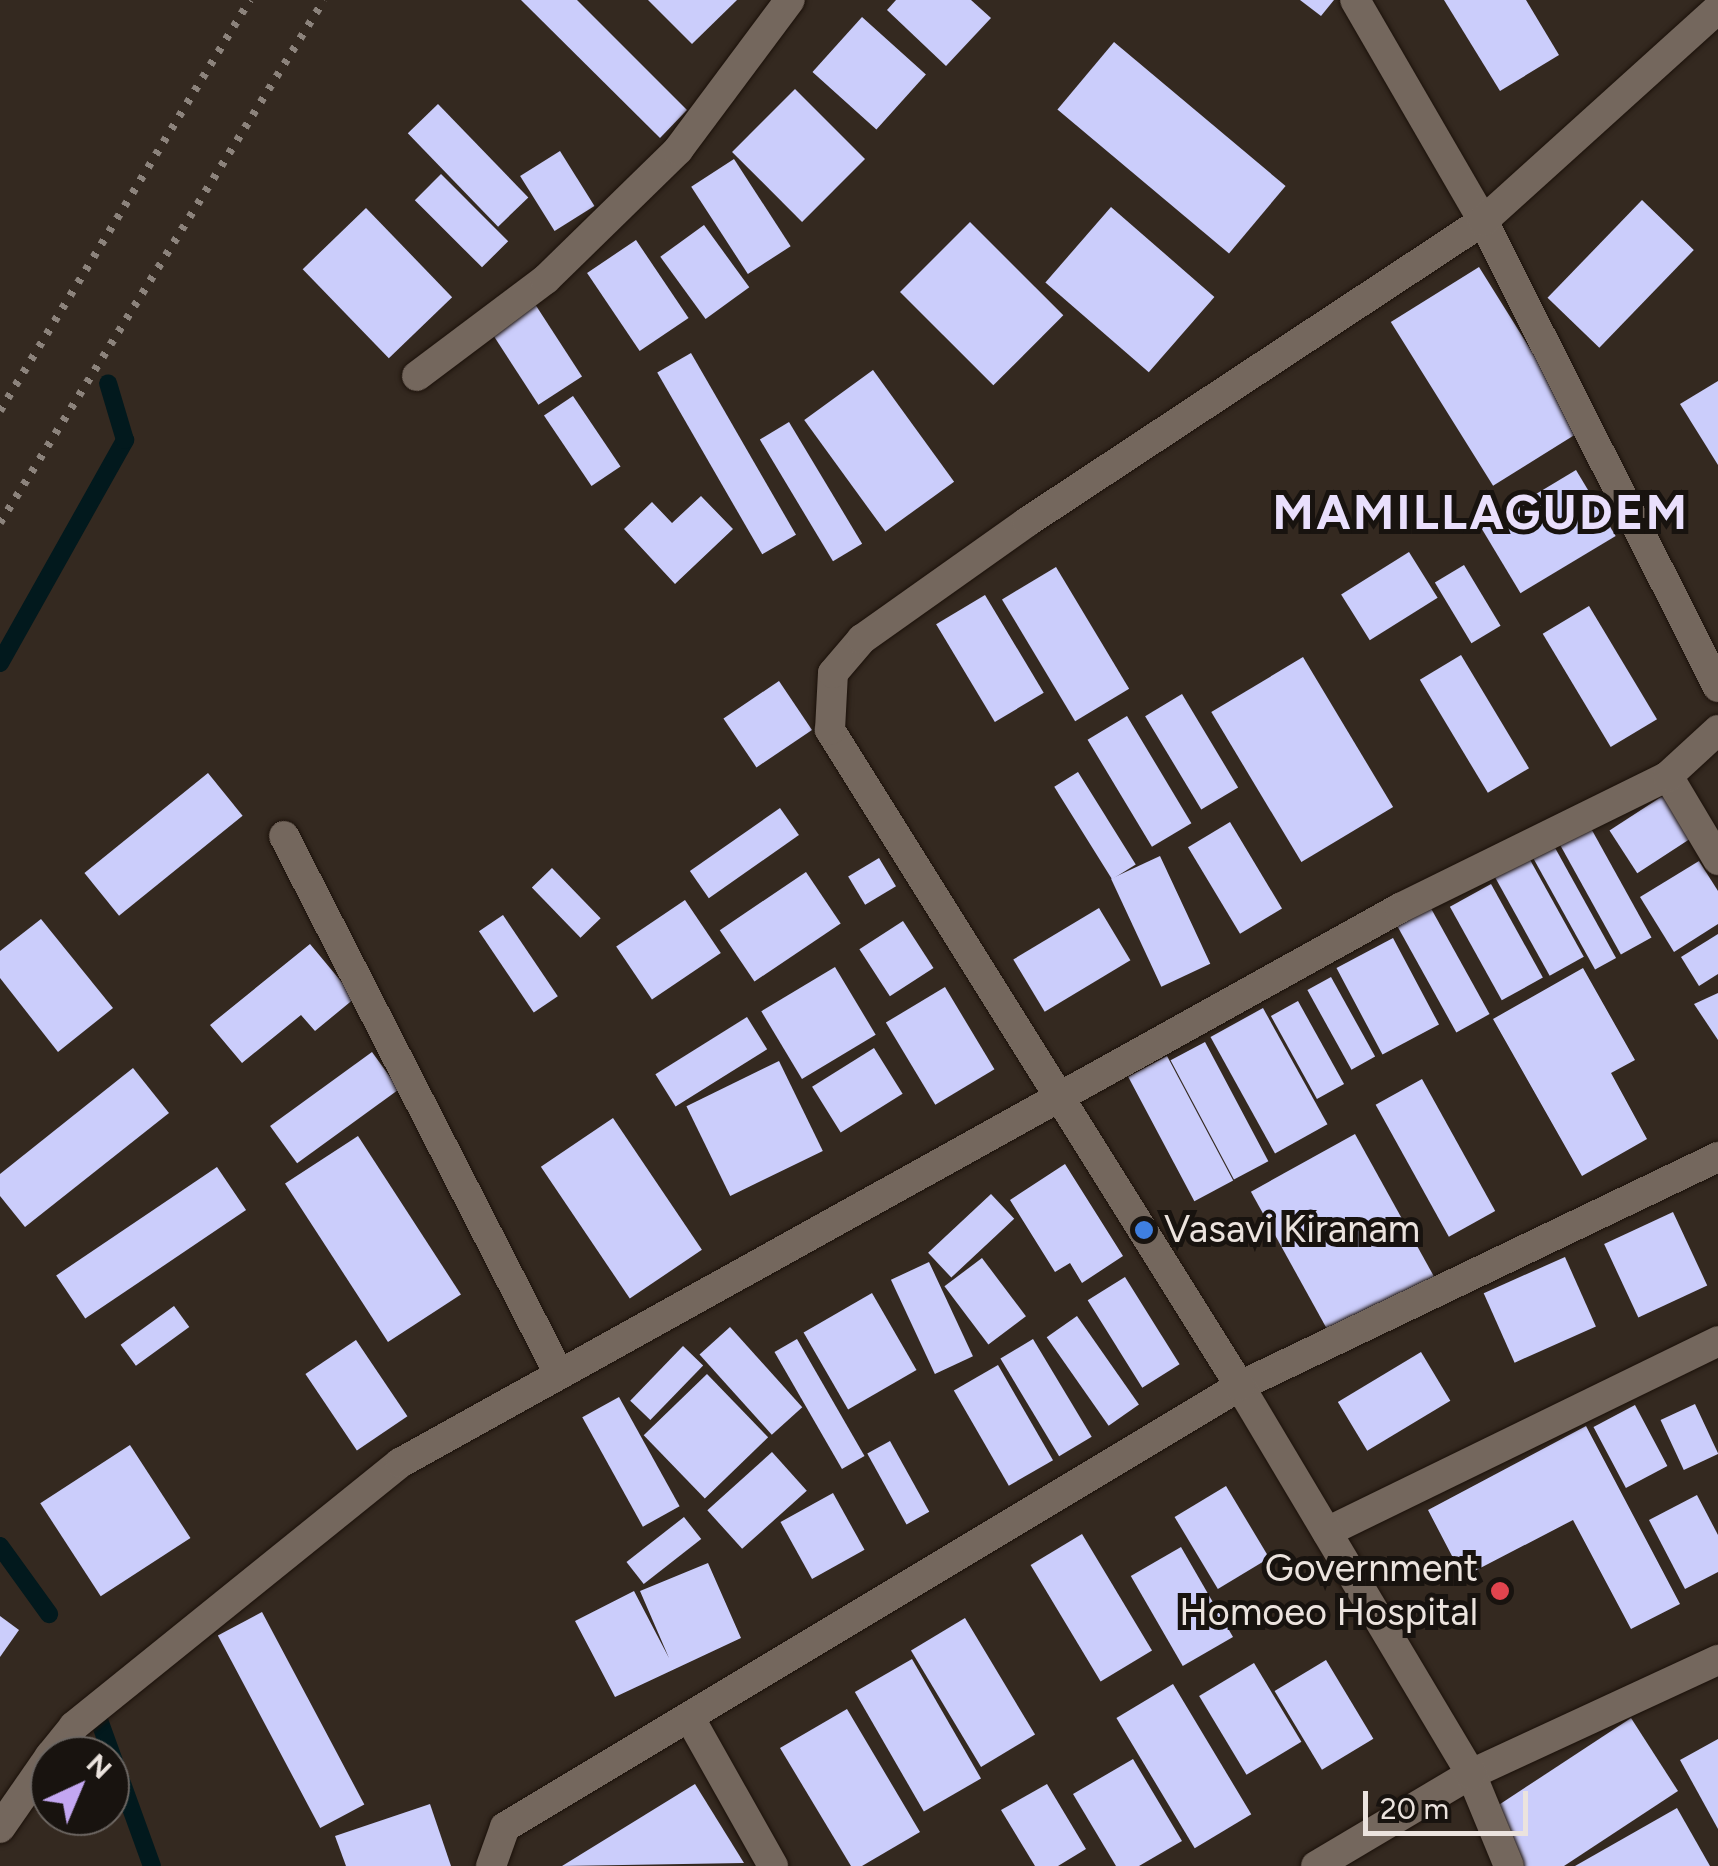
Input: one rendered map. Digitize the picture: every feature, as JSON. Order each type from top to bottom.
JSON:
[{"type":"street","points":[[417,376],[546,278],[678,150],[790,0]]},
{"type":"street","points":[[1356,0],[1484,221],[1718,688]]},
{"type":"street","points":[[1510,1866],[1471,1774],[1240,1386],[1058,1101],[1026,1033],[830,730],[833,673],[862,639],[1027,522],[1484,221],[1718,9]]},
{"type":"street","points":[[66,1736],[400,1463],[1400,908],[1668,776],[1718,730]]},
{"type":"street","points":[[1668,776],[1718,860]]},
{"type":"street","points":[[284,836],[558,1372]]},
{"type":"street","points":[[491,1866],[505,1827],[692,1722],[1240,1386],[1718,1157]]},
{"type":"street","points":[[1327,1532],[1718,1341]]},
{"type":"street","points":[[1316,1866],[1471,1774],[1718,1660]]},
{"type":"street","points":[[692,1722],[773,1866]]},
{"type":"street","points":[[0,1828],[30,1785]]},
{"type":"building","points":[[521,0],[577,0],[687,110],[660,138]]},
{"type":"building","points":[[648,0],[737,0],[692,44]]},
{"type":"building","points":[[896,0],[971,0],[991,18],[946,66],[887,10]]},
{"type":"building","points":[[1300,0],[1334,0],[1321,16]]},
{"type":"building","points":[[1444,0],[1526,0],[1559,55],[1500,91]]},
{"type":"building","points":[[862,17],[926,75],[876,130],[812,72]]},
{"type":"building","points":[[1114,42],[1286,186],[1229,253],[1057,109]]},
{"type":"building","points":[[795,89],[865,159],[802,222],[732,152]]},
{"type":"building","points":[[438,104],[528,198],[498,227],[408,133]]},
{"type":"building","points":[[560,151],[594,206],[555,231],[520,176]]},
{"type":"building","points":[[734,159],[791,246],[748,274],[691,187]]},
{"type":"building","points":[[441,174],[508,241],[482,267],[415,200]]},
{"type":"building","points":[[1642,200],[1694,250],[1599,348],[1548,298]]},
{"type":"building","points":[[1111,207],[1214,297],[1149,372],[1045,282]]},
{"type":"building","points":[[366,208],[452,297],[389,358],[303,269]]},
{"type":"building","points":[[970,222],[1063,315],[993,385],[900,292]]},
{"type":"building","points":[[704,225],[749,287],[706,319],[660,257]]},
{"type":"building","points":[[636,240],[689,318],[640,351],[587,273]]},
{"type":"building","points":[[1479,267],[1581,431],[1493,486],[1391,322]]},
{"type":"building","points":[[533,301],[582,376],[538,405],[489,329]]},
{"type":"building","points":[[691,353],[796,535],[762,554],[657,372]]},
{"type":"building","points":[[873,370],[954,482],[885,532],[804,420]]},
{"type":"building","points":[[1718,381],[1718,465],[1680,404]]},
{"type":"building","points":[[573,396],[621,466],[592,486],[544,416]]},
{"type":"building","points":[[789,422],[862,544],[833,561],[760,440]]},
{"type":"building","points":[[1576,470],[1616,536],[1521,593],[1481,527]]},
{"type":"building","points":[[701,496],[733,529],[675,584],[624,529],[652,502],[672,523]]},
{"type":"building","points":[[1409,552],[1438,598],[1370,640],[1341,594]]},
{"type":"building","points":[[1464,565],[1501,626],[1471,643],[1435,583]]},
{"type":"building","points":[[1056,567],[1129,689],[1075,721],[1002,599]]},
{"type":"building","points":[[985,595],[1044,693],[995,722],[936,624]]},
{"type":"building","points":[[1589,606],[1657,719],[1611,747],[1543,634]]},
{"type":"building","points":[[1461,655],[1529,768],[1488,793],[1420,680]]},
{"type":"building","points":[[1303,657],[1393,807],[1301,862],[1211,712]]},
{"type":"building","points":[[779,681],[812,730],[756,767],[723,718]]},
{"type":"building","points":[[1182,694],[1238,787],[1201,810],[1145,716]]},
{"type":"building","points":[[1127,716],[1191,823],[1152,847],[1088,740]]},
{"type":"building","points":[[1078,772],[1136,864],[1112,879],[1054,787]]},
{"type":"building","points":[[208,773],[243,816],[119,916],[84,873]]},
{"type":"building","points":[[1664,795],[1692,838],[1637,873],[1609,830]]},
{"type":"building","points":[[780,808],[799,835],[709,898],[690,871]]},
{"type":"building","points":[[1230,822],[1282,909],[1240,934],[1188,847]]},
{"type":"building","points":[[1588,823],[1652,938],[1621,955],[1557,840]]},
{"type":"building","points":[[1554,846],[1616,958],[1595,970],[1533,858]]},
{"type":"building","points":[[1160,856],[1210,964],[1161,987],[1111,879]]},
{"type":"building","points":[[879,858],[896,886],[865,905],[848,877]]},
{"type":"building","points":[[1529,858],[1584,957],[1550,976],[1495,877]]},
{"type":"building","points":[[1699,861],[1718,891],[1718,924],[1674,952],[1640,897]]},
{"type":"building","points":[[552,868],[601,918],[580,938],[532,887]]},
{"type":"building","points":[[806,872],[841,923],[754,982],[720,930]]},
{"type":"building","points":[[1491,884],[1543,978],[1502,1000],[1450,907]]},
{"type":"building","points":[[685,900],[721,953],[652,999],[616,946]]},
{"type":"building","points":[[1428,903],[1490,1014],[1456,1032],[1395,921]]},
{"type":"building","points":[[1099,908],[1130,960],[1045,1012],[1013,960]]},
{"type":"building","points":[[503,915],[558,996],[534,1012],[479,931]]},
{"type":"building","points":[[41,919],[113,1008],[58,1052],[0,978],[0,951]]},
{"type":"building","points":[[903,921],[933,968],[890,996],[859,949]]},
{"type":"building","points":[[1718,934],[1718,974],[1699,986],[1681,957]]},
{"type":"building","points":[[1393,938],[1439,1025],[1382,1055],[1336,968]]},
{"type":"building","points":[[310,944],[355,998],[315,1031],[301,1015],[242,1063],[210,1025]]},
{"type":"building","points":[[835,967],[876,1035],[802,1079],[761,1011]]},
{"type":"building","points":[[1583,968],[1635,1060],[1611,1073],[1647,1139],[1582,1176],[1493,1019]]},
{"type":"building","points":[[1331,977],[1375,1057],[1352,1070],[1307,990]]},
{"type":"building","points":[[945,987],[994,1069],[935,1105],[886,1023]]},
{"type":"building","points":[[1718,993],[1718,1040],[1694,1004]]},
{"type":"building","points":[[1298,1001],[1344,1084],[1317,1099],[1271,1016]]},
{"type":"building","points":[[1263,1008],[1327,1124],[1275,1153],[1211,1037]]},
{"type":"building","points":[[747,1017],[767,1049],[676,1106],[655,1074]]},
{"type":"building","points":[[1205,1042],[1268,1161],[1234,1180],[1171,1060]]},
{"type":"building","points":[[874,1048],[903,1094],[841,1132],[812,1087]]},
{"type":"building","points":[[372,1052],[399,1089],[297,1163],[270,1126]]},
{"type":"building","points":[[1167,1056],[1233,1180],[1194,1201],[1128,1077]]},
{"type":"building","points":[[779,1061],[823,1151],[730,1196],[686,1106]]},
{"type":"building","points":[[133,1068],[169,1113],[25,1227],[0,1196],[0,1174]]},
{"type":"building","points":[[1422,1079],[1495,1211],[1449,1237],[1376,1105]]},
{"type":"building","points":[[613,1118],[702,1250],[630,1298],[541,1167]]},
{"type":"building","points":[[1355,1134],[1435,1277],[1330,1335],[1251,1192]]},
{"type":"building","points":[[358,1136],[461,1295],[388,1342],[285,1183]]},
{"type":"building","points":[[1065,1164],[1123,1256],[1082,1283],[1070,1263],[1055,1272],[1010,1200]]},
{"type":"building","points":[[217,1167],[246,1210],[85,1319],[56,1275]]},
{"type":"building","points":[[991,1194],[1014,1219],[951,1278],[928,1253]]},
{"type":"building","points":[[1673,1212],[1707,1285],[1638,1318],[1604,1244]]},
{"type":"building","points":[[1565,1257],[1596,1326],[1515,1363],[1484,1293]]},
{"type":"building","points":[[982,1258],[1026,1316],[988,1345],[944,1286]]},
{"type":"building","points":[[929,1262],[973,1356],[935,1374],[891,1280]]},
{"type":"building","points":[[1125,1277],[1180,1364],[1142,1388],[1088,1300]]},
{"type":"building","points":[[872,1293],[916,1370],[848,1410],[804,1332]]},
{"type":"building","points":[[174,1306],[189,1327],[136,1366],[121,1345]]},
{"type":"building","points":[[1077,1316],[1139,1404],[1109,1426],[1047,1337]]},
{"type":"building","points":[[730,1327],[802,1407],[772,1435],[700,1354]]},
{"type":"building","points":[[797,1339],[865,1456],[842,1469],[774,1352]]},
{"type":"building","points":[[1033,1339],[1092,1437],[1059,1456],[1000,1359]]},
{"type":"building","points":[[356,1340],[407,1416],[357,1450],[305,1374]]},
{"type":"building","points":[[683,1346],[703,1365],[650,1420],[630,1401]]},
{"type":"building","points":[[1421,1352],[1450,1401],[1367,1451],[1338,1402]]},
{"type":"building","points":[[998,1365],[1053,1460],[1009,1486],[954,1390]]},
{"type":"building","points":[[707,1374],[768,1437],[705,1498],[644,1435]]},
{"type":"building","points":[[619,1397],[680,1506],[643,1527],[582,1417]]},
{"type":"building","points":[[1695,1404],[1718,1454],[1684,1470],[1661,1420]]},
{"type":"building","points":[[1635,1405],[1667,1466],[1626,1488],[1594,1427]]},
{"type":"building","points":[[1586,1426],[1680,1604],[1631,1629],[1573,1520],[1463,1577],[1428,1510]]},
{"type":"building","points":[[890,1441],[929,1512],[907,1524],[867,1454]]},
{"type":"building","points":[[130,1445],[190,1538],[101,1596],[40,1503]]},
{"type":"building","points":[[772,1452],[807,1491],[742,1549],[707,1510]]},
{"type":"building","points":[[1226,1486],[1269,1558],[1218,1589],[1175,1517]]},
{"type":"building","points":[[833,1493],[865,1550],[812,1579],[781,1522]]},
{"type":"building","points":[[1697,1495],[1718,1535],[1718,1572],[1685,1589],[1649,1520]]},
{"type":"building","points":[[684,1517],[701,1539],[644,1584],[626,1562]]},
{"type":"building","points":[[1082,1534],[1152,1651],[1101,1681],[1031,1565]]},
{"type":"building","points":[[1181,1547],[1233,1637],[1183,1666],[1131,1576]]},
{"type":"building","points":[[708,1563],[741,1638],[615,1697],[575,1621],[634,1591],[669,1658],[640,1591]]},
{"type":"building","points":[[262,1612],[364,1804],[320,1828],[218,1635]]},
{"type":"building","points":[[0,1616],[19,1630],[0,1657]]},
{"type":"building","points":[[965,1618],[1035,1735],[981,1767],[911,1650]]},
{"type":"building","points":[[912,1659],[981,1779],[924,1812],[855,1692]]},
{"type":"building","points":[[1326,1660],[1373,1739],[1322,1770],[1275,1691]]},
{"type":"building","points":[[1254,1663],[1301,1742],[1247,1775],[1199,1696]]},
{"type":"building","points":[[1173,1684],[1251,1814],[1195,1848],[1116,1718]]},
{"type":"building","points":[[847,1709],[920,1832],[862,1866],[851,1866],[780,1748]]},
{"type":"building","points":[[1631,1718],[1678,1791],[1564,1866],[1524,1866],[1488,1812]]},
{"type":"building","points":[[1718,1739],[1718,1829],[1680,1760]]},
{"type":"building","points":[[1133,1759],[1182,1841],[1139,1866],[1116,1866],[1073,1794]]},
{"type":"building","points":[[695,1784],[744,1863],[562,1866]]},
{"type":"building","points":[[1047,1784],[1086,1849],[1058,1866],[1035,1866],[1001,1810]]},
{"type":"building","points":[[430,1804],[451,1866],[346,1866],[335,1836]]},
{"type":"building","points":[[1677,1808],[1710,1866],[1575,1866]]},
{"type":"waterway","points":[[0,663],[125,440],[108,383]]},
{"type":"waterway","points":[[0,1546],[49,1614]]},
{"type":"waterway","points":[[94,1706],[152,1866]]},
{"type":"railway","points":[[0,411],[250,0]]},
{"type":"railway","points":[[0,523],[324,0]]},
{"type":"place","name":"Vasavi Kiranam","points":[[1144,1230]]},
{"type":"place","name":"Government Homoeo Hospital","points":[[1500,1591]]},
{"type":"district","name":"MAMILLAGUDEM","points":[[1481,513]]}]
